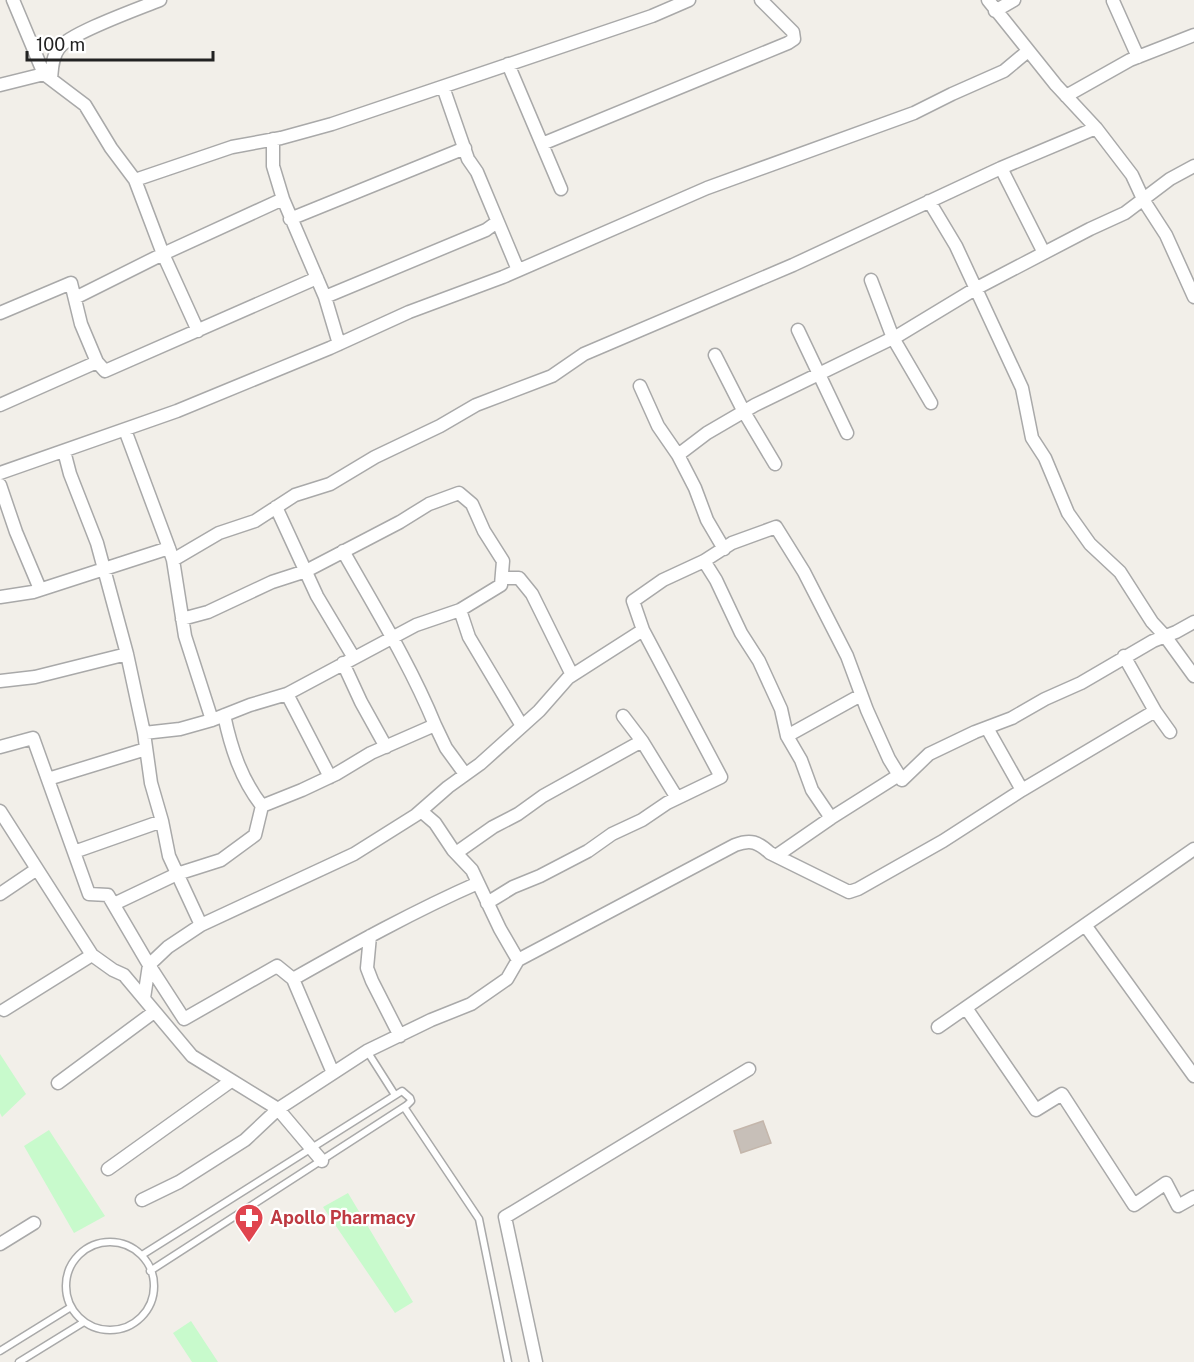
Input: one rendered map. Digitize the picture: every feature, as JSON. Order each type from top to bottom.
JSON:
[{"type":"street","points":[[13,0],[47,77],[85,105],[111,148],[135,180],[163,254],[198,331]]},
{"type":"street","points":[[47,77],[54,55],[60,46],[74,36],[160,0]]},
{"type":"street","points":[[135,180],[232,147],[332,124],[652,16],[689,0]]},
{"type":"street","points":[[542,144],[794,39],[793,32],[761,0]]},
{"type":"street","points":[[1014,0],[991,5],[1066,96],[1096,128],[1132,175],[1144,201],[1166,235],[1192,294],[1194,306]]},
{"type":"street","points":[[1113,1],[1138,57]]},
{"type":"street","points":[[1066,96],[1138,57],[1194,35]]},
{"type":"street","points":[[0,473],[177,411],[339,344],[409,312],[605,234],[707,188],[914,113],[1004,71],[1028,51]]},
{"type":"street","points":[[508,64],[561,189]]},
{"type":"street","points":[[0,85],[47,77]]},
{"type":"street","points":[[443,87],[468,159],[477,172],[518,270]]},
{"type":"street","points":[[173,560],[219,533],[255,521],[295,495],[330,484],[375,457],[440,426],[476,405],[552,376],[584,354],[775,273],[1001,168],[1096,128]]},
{"type":"street","points":[[273,139],[273,166],[283,199],[325,297],[339,344]]},
{"type":"street","points":[[290,219],[465,148]]},
{"type":"street","points":[[678,455],[707,433],[744,411],[893,338],[975,290],[1089,229],[1125,213],[1144,201],[1170,179],[1194,166]]},
{"type":"street","points":[[1001,168],[1044,253]]},
{"type":"street","points":[[75,298],[163,254],[283,199]]},
{"type":"street","points":[[929,201],[956,246],[1022,388],[1032,438],[1045,458],[1068,513],[1090,544],[1120,572],[1152,622],[1194,676]]},
{"type":"street","points":[[325,297],[486,230],[496,222]]},
{"type":"street","points":[[0,313],[71,283],[81,324],[97,362],[105,371],[317,278]]},
{"type":"street","points":[[871,280],[893,338],[931,403]]},
{"type":"street","points":[[798,330],[847,433]]},
{"type":"street","points":[[715,355],[775,464]]},
{"type":"street","points":[[0,405],[97,362]]},
{"type":"street","points":[[640,386],[658,426],[678,455],[707,520],[724,549]]},
{"type":"street","points":[[125,430],[173,560],[184,636],[212,720]]},
{"type":"street","points":[[64,451],[104,570],[127,654],[144,733],[151,783],[169,856],[201,925]]},
{"type":"street","points":[[0,485],[40,590]]},
{"type":"street","points":[[144,733],[180,729],[287,694],[416,625],[460,610],[501,585],[503,561],[484,531],[472,504],[459,493],[429,504],[400,522],[306,571],[272,582],[208,612],[182,619]]},
{"type":"street","points":[[276,507],[349,660],[361,702],[386,747]]},
{"type":"street","points":[[487,903],[513,887],[588,851],[612,834],[677,798],[721,777],[643,630],[633,601],[663,580],[704,561],[732,543],[776,527],[804,572],[847,656],[889,759],[902,780],[929,754],[1012,718],[1045,699],[1081,683],[1153,640],[1176,632],[1194,622]]},
{"type":"street","points":[[0,597],[40,590],[169,548]]},
{"type":"street","points":[[343,551],[421,691],[446,748],[465,774]]},
{"type":"street","points":[[704,561],[716,579],[741,633],[759,661],[781,710],[787,736],[801,760],[812,790],[831,818]]},
{"type":"street","points":[[502,578],[519,578],[532,594],[572,675]]},
{"type":"street","points":[[460,610],[469,637],[522,726]]},
{"type":"street","points":[[144,998],[149,965],[168,948],[201,925],[354,854],[421,811],[539,711],[572,675],[643,630]]},
{"type":"street","points":[[0,681],[34,677],[127,654]]},
{"type":"street","points":[[1124,656],[1155,711],[1170,732]]},
{"type":"street","points":[[287,694],[330,777]]},
{"type":"street","points":[[787,736],[861,695]]},
{"type":"street","points":[[142,1200],[179,1182],[245,1140],[278,1109],[367,1051],[471,1004],[507,979],[518,960],[735,845],[748,840],[760,844],[776,856],[849,892],[943,841],[1022,790],[1155,711]]},
{"type":"street","points":[[224,715],[230,746],[251,792],[262,806]]},
{"type":"street","points":[[623,716],[642,741],[677,798]]},
{"type":"street","points":[[262,806],[330,777],[371,753],[435,725]]},
{"type":"street","points":[[987,728],[1022,790]]},
{"type":"street","points":[[0,747],[33,738],[89,894],[108,895],[184,1019]]},
{"type":"street","points":[[456,853],[543,796],[642,741]]},
{"type":"street","points":[[48,779],[146,749]]},
{"type":"street","points":[[776,856],[899,775]]},
{"type":"street","points":[[114,904],[177,874],[221,860],[255,835],[262,806]]},
{"type":"street","points":[[0,811],[92,955],[124,975],[192,1056],[278,1109],[322,1161]]},
{"type":"street","points":[[421,811],[435,823],[456,853],[472,870],[518,960]]},
{"type":"street","points":[[74,852],[162,821]]},
{"type":"street","points":[[938,1027],[1194,849]]},
{"type":"street","points":[[0,894],[38,869]]},
{"type":"street","points":[[293,979],[370,936],[478,883]]},
{"type":"street","points":[[1085,925],[1194,1076]]},
{"type":"street","points":[[370,936],[367,968],[400,1036]]},
{"type":"street","points":[[4,1010],[92,955]]},
{"type":"street","points":[[176,1037],[184,1019],[277,966],[293,979],[333,1073]]},
{"type":"street","points":[[966,1008],[1036,1110],[1062,1094],[1134,1205],[1166,1184],[1178,1206],[1194,1197]]},
{"type":"street","points":[[58,1083],[154,1012]]},
{"type":"street","points":[[536,1362],[505,1217],[749,1069]]},
{"type":"street","points":[[108,1169],[231,1081]]},
{"type":"street","points":[[0,1244],[34,1223]]},
{"type":"lane","points":[[367,1051],[395,1095]]},
{"type":"lane","points":[[142,1255],[395,1095],[402,1091],[410,1098],[411,1101],[404,1107],[150,1271]]},
{"type":"lane","points":[[404,1107],[479,1219],[508,1362]]},
{"type":"lane","points":[[118,1243],[142,1255],[154,1285],[151,1304],[139,1320],[122,1329],[102,1330],[84,1322],[71,1307],[66,1288],[69,1269],[81,1253],[98,1244],[118,1243]]},
{"type":"lane","points":[[0,1351],[71,1307]]},
{"type":"lane","points":[[20,1362],[84,1322]]},
{"type":"green space","points":[[0,1054],[26,1094],[2,1117],[0,1113]]},
{"type":"green space","points":[[49,1130],[105,1216],[74,1233],[24,1146]]},
{"type":"green space","points":[[348,1193],[413,1302],[395,1313],[323,1207]]},
{"type":"green space","points":[[191,1321],[218,1362],[192,1362],[173,1333]]},
{"type":"building","points":[[763,1121],[771,1143],[741,1153],[734,1131]]},
{"type":"place","name":"Apollo Pharmacy","points":[[249,1244]]}]
